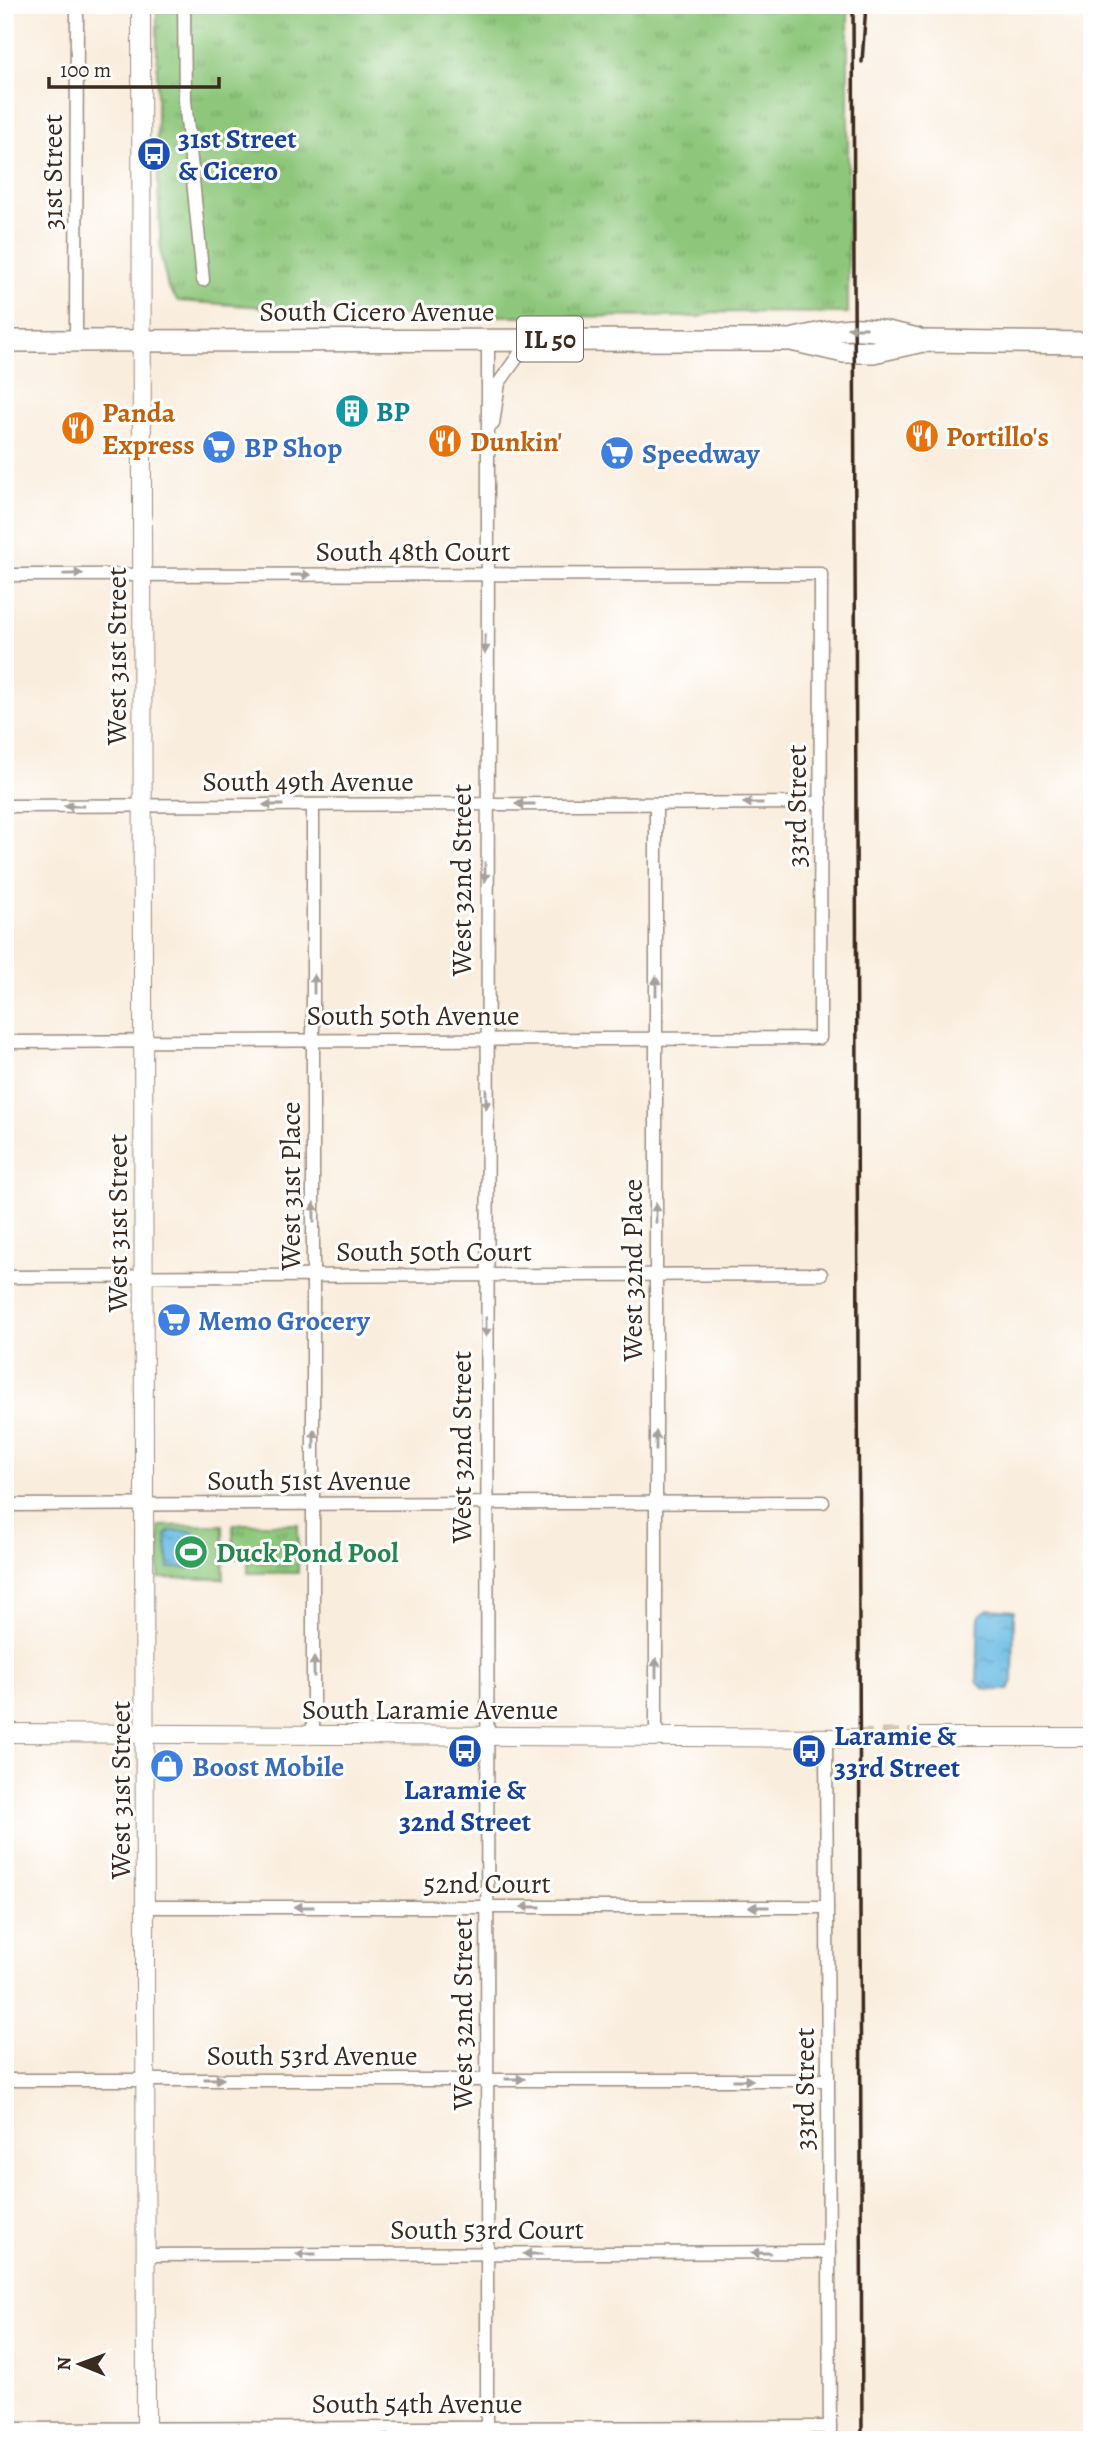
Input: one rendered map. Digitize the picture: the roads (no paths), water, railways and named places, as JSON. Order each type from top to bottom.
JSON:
[{"type":"main road","name":"West 31st Street","points":[[142,5],[146,2434]]},
{"type":"main road","name":"South Cicero Avenue","points":[[5,341],[790,340],[843,328],[873,328],[923,341],[1092,343]]},
{"type":"main road","name":"South Laramie Avenue","points":[[5,1733],[854,1738]]},
{"type":"main road","points":[[920,1737],[1092,1737]]},
{"type":"street","name":"31st Street","points":[[76,340],[77,5]]},
{"type":"street","points":[[184,5],[185,100],[203,280]]},
{"type":"street","name":"West 32nd Street","points":[[487,2434],[485,576],[488,339]]},
{"type":"street","name":"West 32nd Street","points":[[486,455],[499,383],[530,339]]},
{"type":"street","name":"South 48th Court","points":[[5,575],[821,574]]},
{"type":"street","name":"33rd Street","points":[[820,1038],[821,574]]},
{"type":"street","name":"South 49th Avenue","points":[[5,806],[821,803]]},
{"type":"street","name":"West 32nd Place","points":[[656,804],[656,1737]]},
{"type":"street","name":"West 31st Place","points":[[313,805],[313,1735]]},
{"type":"street","name":"South 50th Avenue","points":[[5,1042],[820,1038]]},
{"type":"street","name":"South 50th Court","points":[[5,1277],[821,1274]]},
{"type":"street","name":"South 51st Avenue","points":[[5,1505],[823,1502]]},
{"type":"street","name":"33rd Street","points":[[826,1738],[830,2433]]},
{"type":"street","name":"52nd Court","points":[[146,1907],[827,1907]]},
{"type":"street","name":"South 53rd Avenue","points":[[5,2080],[828,2080]]},
{"type":"street","name":"South 53rd Court","points":[[146,2255],[829,2252]]},
{"type":"street","name":"South 54th Avenue","points":[[5,2428],[146,2434],[830,2433]]},
{"type":"water","points":[[170,1531],[192,1531],[196,1535],[196,1564],[192,1568],[169,1568],[166,1535]]},
{"type":"water","points":[[988,1609],[1014,1611],[1013,1681],[1009,1689],[987,1690],[977,1681],[979,1616]]},
{"type":"tunnel","points":[[854,1738],[920,1737]]},
{"type":"railway","points":[[853,5],[862,2440]]},
{"type":"railway","points":[[862,62],[866,5]]},
{"type":"place","name":"31st Street & Cicero","points":[[154,154]]},
{"type":"place","name":"BP","points":[[352,411]]},
{"type":"place","name":"Panda Express","points":[[78,428]]},
{"type":"place","name":"Portillo's","points":[[922,436]]},
{"type":"place","name":"Dunkin'","points":[[445,441]]},
{"type":"place","name":"BP Shop","points":[[219,447]]},
{"type":"place","name":"Speedway","points":[[617,453]]},
{"type":"place","name":"Memo Grocery","points":[[174,1320]]},
{"type":"place","name":"Duck Pond Pool","points":[[191,1552]]},
{"type":"place","name":"Laramie & 32nd Street","points":[[465,1751]]},
{"type":"place","name":"Laramie & 33rd Street","points":[[809,1751]]},
{"type":"place","name":"Boost Mobile","points":[[167,1766]]}]
